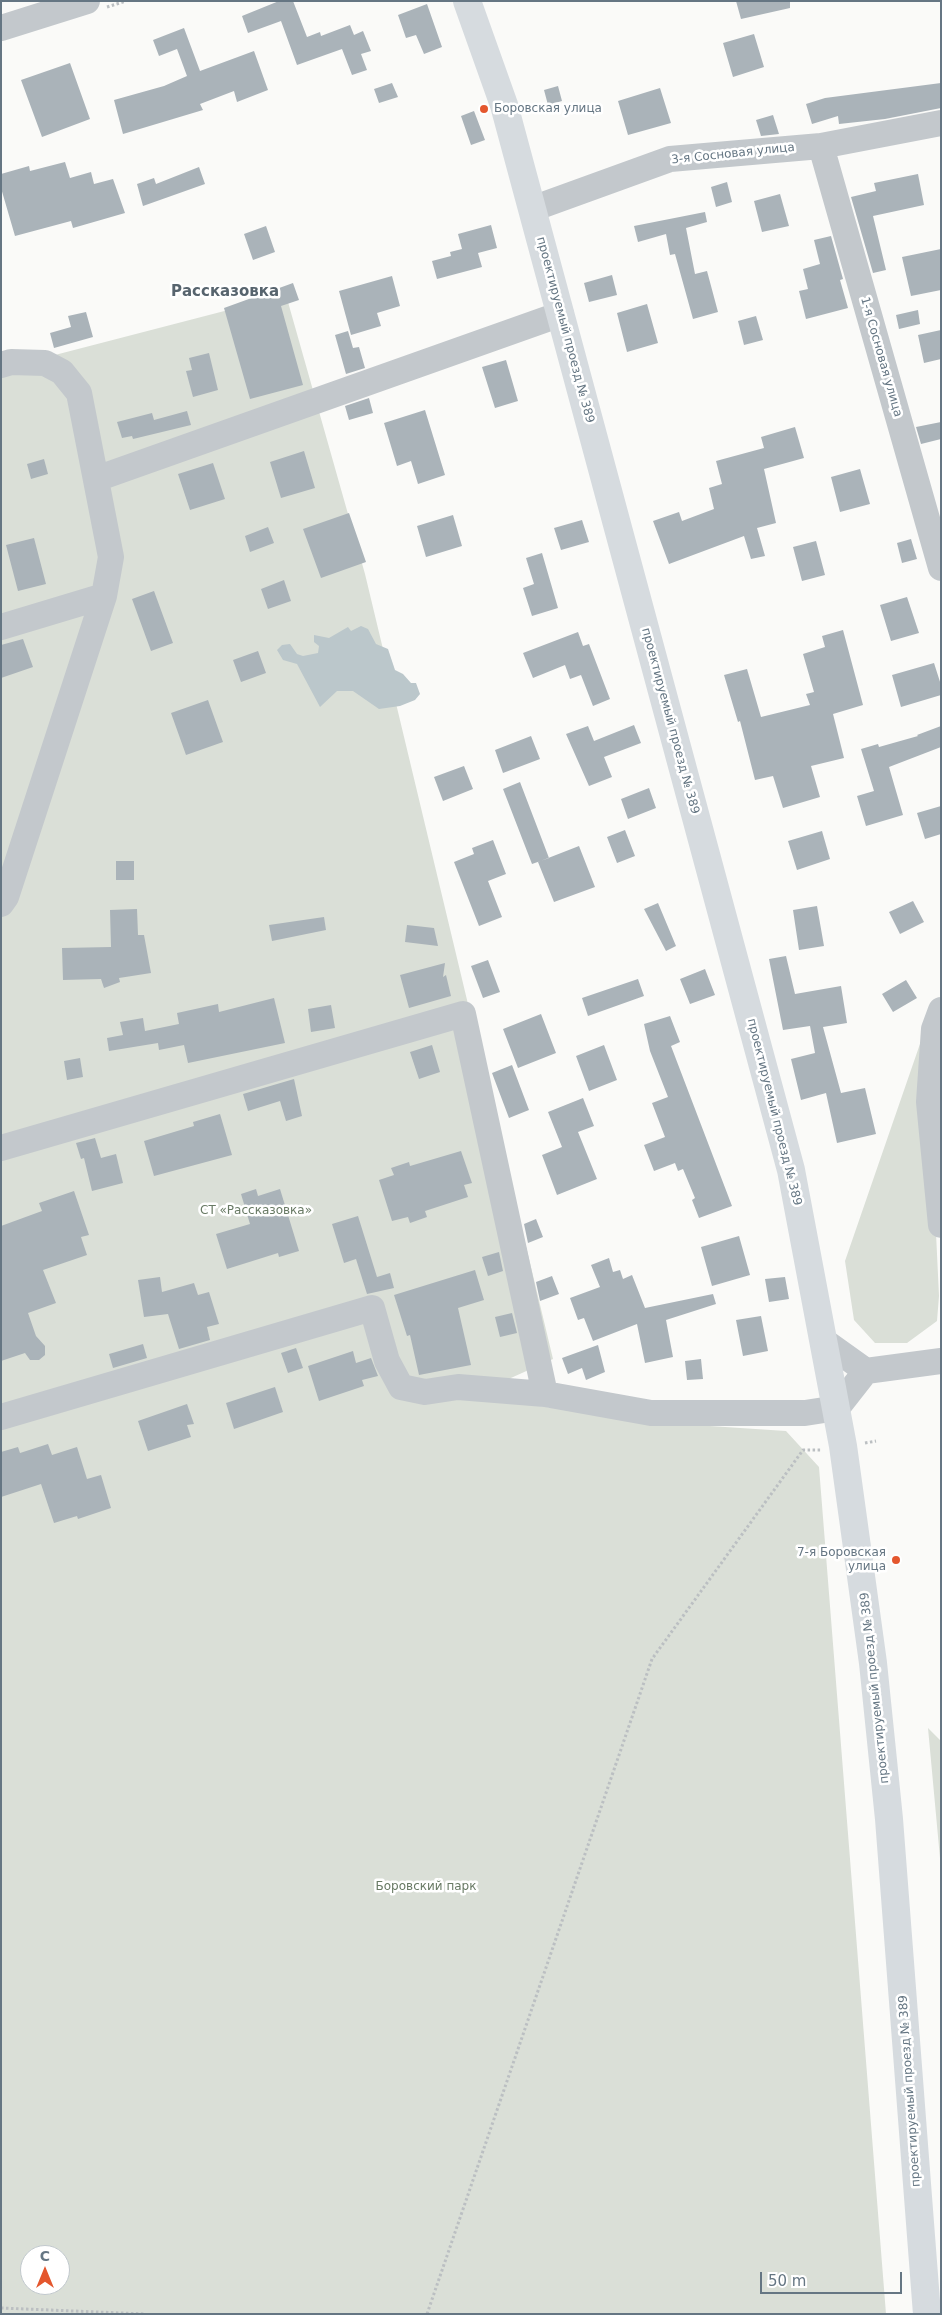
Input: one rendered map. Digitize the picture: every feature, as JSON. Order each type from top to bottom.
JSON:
[{"type":"main road","name":"проектируемый проезд № 389","points":[[468,1],[504,105],[791,1170],[837,1408],[861,1566],[885,1780],[927,2314]]},
{"type":"street","points":[[1,28],[87,1]]},
{"type":"street","name":"3-я Сосновая улица","points":[[532,209],[670,159],[821,146],[941,123]]},
{"type":"street","name":"1-я Сосновая улица","points":[[821,146],[941,568]]},
{"type":"street","points":[[96,479],[561,314]]},
{"type":"street","points":[[1,365],[11,362],[45,363],[62,372],[79,393],[111,557],[104,596],[3,899]]},
{"type":"street","points":[[1,627],[104,596]]},
{"type":"street","points":[[941,1010],[934,1029],[929,1102],[941,1225]]},
{"type":"street","points":[[1,1148],[463,1014],[545,1394]]},
{"type":"street","points":[[1,1417],[372,1308],[387,1362],[400,1387],[425,1392],[458,1388],[545,1394],[651,1414],[805,1414],[837,1408],[866,1371]]},
{"type":"street","points":[[824,1341],[866,1371],[941,1361]]},
{"type":"path","points":[[427,2314],[652,1659],[803,1450],[814,1451]]},
{"type":"path","points":[[1,2308],[145,2314]]},
{"type":"green space","points":[[286,295],[365,574],[553,1359],[471,1396],[649,1422],[786,1431],[819,1467],[886,2314],[1,2314],[1,369]]},
{"type":"green space","points":[[921,1041],[931,1128],[939,1296],[937,1321],[907,1343],[875,1343],[854,1320],[845,1261]]},
{"type":"green space","points":[[928,1728],[941,1741],[941,1869]]},
{"type":"shaded area","points":[[361,626],[368,629],[376,644],[388,649],[395,670],[403,674],[411,683],[416,683],[420,694],[415,700],[400,706],[379,709],[353,691],[337,691],[320,707],[297,664],[283,660],[277,650],[282,645],[290,644],[297,654],[303,656],[318,653],[319,646],[314,642],[314,635],[329,638],[348,627],[351,631]]},
{"type":"building","points":[[279,1],[293,1],[307,37],[320,32],[321,36],[350,25],[354,35],[363,31],[371,51],[361,54],[367,70],[352,75],[342,49],[297,65],[281,21],[248,33],[242,16]]},
{"type":"building","points":[[736,1],[790,1],[790,8],[741,19]]},
{"type":"building","points":[[427,4],[442,47],[424,54],[416,35],[406,38],[398,15]]},
{"type":"building","points":[[184,28],[200,71],[254,51],[268,90],[237,102],[234,91],[200,104],[203,110],[123,134],[114,100],[164,86],[187,76],[177,49],[159,56],[153,40]]},
{"type":"building","points":[[754,34],[764,67],[733,77],[723,43]]},
{"type":"building","points":[[70,63],[90,119],[42,137],[21,80]]},
{"type":"building","points":[[392,83],[398,97],[379,103],[374,89]]},
{"type":"building","points":[[941,83],[941,108],[885,119],[839,124],[838,116],[812,124],[806,104],[825,98]]},
{"type":"building","points":[[558,86],[562,101],[548,105],[544,90]]},
{"type":"building","points":[[660,88],[671,123],[628,135],[618,101]]},
{"type":"building","points":[[474,111],[485,140],[471,145],[461,116]]},
{"type":"building","points":[[773,115],[779,134],[761,136],[756,120]]},
{"type":"building","points":[[65,162],[70,178],[91,172],[94,184],[113,179],[125,213],[73,228],[71,221],[15,236],[1,188],[1,174],[29,166],[30,171]]},
{"type":"building","points":[[199,167],[205,184],[143,206],[137,184],[154,178],[156,184]]},
{"type":"building","points":[[918,174],[924,205],[873,216],[886,270],[873,273],[851,197],[876,191],[874,183]]},
{"type":"building","points":[[727,182],[732,202],[716,207],[711,187]]},
{"type":"building","points":[[780,194],[789,226],[762,232],[754,201]]},
{"type":"building","points":[[705,212],[707,222],[686,228],[695,274],[707,271],[718,312],[693,319],[675,254],[670,255],[666,234],[638,242],[634,226]]},
{"type":"building","points":[[491,225],[497,248],[478,253],[482,267],[437,279],[432,261],[451,256],[450,252],[462,249],[458,234]]},
{"type":"building","points":[[266,226],[275,252],[253,260],[244,234]]},
{"type":"building","points":[[831,236],[843,279],[840,280],[848,308],[806,319],[799,291],[808,289],[803,269],[820,264],[814,240]]},
{"type":"building","points":[[941,249],[941,290],[911,296],[902,257]]},
{"type":"building","points":[[612,275],[617,295],[589,302],[584,283]]},
{"type":"building","points":[[392,276],[400,306],[377,313],[381,326],[351,335],[339,291]]},
{"type":"building","points":[[293,283],[299,300],[281,306],[303,385],[250,399],[224,308]]},
{"type":"building","points":[[647,304],[658,343],[627,352],[617,313]]},
{"type":"building","points":[[918,310],[920,324],[899,329],[896,315]]},
{"type":"building","points":[[86,312],[93,337],[54,348],[50,333],[71,327],[68,316]]},
{"type":"building","points":[[756,316],[763,340],[744,345],[738,321]]},
{"type":"building","points":[[941,330],[941,359],[924,363],[918,335]]},
{"type":"building","points":[[348,331],[353,348],[359,347],[365,368],[346,374],[335,335]]},
{"type":"building","points":[[209,353],[218,390],[193,397],[186,371],[192,370],[189,358]]},
{"type":"building","points":[[506,360],[518,401],[495,408],[482,367]]},
{"type":"building","points":[[369,398],[373,413],[349,420],[345,406]]},
{"type":"building","points":[[425,410],[445,475],[418,484],[411,461],[397,466],[384,423]]},
{"type":"building","points":[[187,411],[191,425],[133,439],[132,436],[122,438],[117,422],[152,413],[154,420]]},
{"type":"building","points":[[941,422],[941,439],[921,444],[916,427]]},
{"type":"building","points":[[795,427],[804,458],[764,469],[776,523],[757,528],[765,556],[751,559],[744,536],[669,564],[653,521],[679,512],[682,521],[714,509],[709,488],[722,484],[716,461],[764,448],[761,437]]},
{"type":"building","points":[[304,451],[315,488],[281,498],[270,462]]},
{"type":"building","points":[[44,459],[48,474],[31,479],[27,464]]},
{"type":"building","points":[[213,463],[225,499],[190,510],[178,474]]},
{"type":"building","points":[[860,469],[870,504],[840,512],[831,477]]},
{"type":"building","points":[[349,513],[366,562],[321,578],[303,529]]},
{"type":"building","points":[[453,515],[462,546],[426,557],[417,526]]},
{"type":"building","points":[[582,520],[589,542],[561,550],[554,528]]},
{"type":"building","points":[[268,527],[274,543],[250,552],[245,536]]},
{"type":"building","points":[[34,538],[46,584],[18,591],[6,545]]},
{"type":"building","points":[[911,539],[917,559],[902,563],[897,543]]},
{"type":"building","points":[[816,541],[825,575],[802,581],[793,547]]},
{"type":"building","points":[[542,553],[558,608],[532,616],[523,588],[534,584],[526,558]]},
{"type":"building","points":[[284,580],[291,601],[268,609],[261,589]]},
{"type":"building","points":[[154,591],[173,643],[151,651],[132,599]]},
{"type":"building","points":[[907,597],[919,633],[891,641],[880,605]]},
{"type":"building","points":[[843,630],[863,705],[833,714],[844,758],[811,766],[820,797],[783,808],[773,776],[755,780],[740,721],[738,722],[724,675],[747,669],[761,717],[810,705],[806,694],[814,692],[803,654],[825,647],[822,636]]},
{"type":"building","points":[[578,632],[583,646],[589,644],[610,699],[593,706],[581,675],[570,679],[565,665],[533,678],[523,653]]},
{"type":"building","points":[[23,639],[33,667],[1,678],[1,645]]},
{"type":"building","points":[[258,651],[266,673],[241,682],[233,660]]},
{"type":"building","points":[[934,663],[941,685],[941,695],[901,707],[892,675]]},
{"type":"building","points":[[208,700],[223,742],[186,755],[171,713]]},
{"type":"building","points":[[634,725],[641,743],[604,757],[612,777],[589,786],[566,734],[588,726],[594,741]]},
{"type":"building","points":[[941,726],[941,747],[889,767],[903,815],[866,826],[857,796],[874,791],[861,749],[878,744],[879,747],[918,736]]},
{"type":"building","points":[[531,736],[540,759],[503,773],[495,750]]},
{"type":"building","points":[[464,766],[473,789],[443,801],[434,777]]},
{"type":"building","points":[[520,782],[549,858],[532,864],[503,789]]},
{"type":"building","points":[[649,788],[656,808],[628,819],[621,799]]},
{"type":"building","points":[[941,806],[941,834],[925,839],[917,813]]},
{"type":"building","points":[[625,830],[635,856],[617,863],[607,837]]},
{"type":"building","points":[[822,831],[830,859],[797,870],[788,841]]},
{"type":"building","points":[[493,840],[506,874],[488,881],[502,917],[479,926],[454,862],[474,854],[472,848]]},
{"type":"building","points":[[579,846],[595,887],[554,902],[538,862]]},
{"type":"building","points":[[116,861],[134,861],[134,880],[116,880]]},
{"type":"building","points":[[913,901],[924,922],[900,934],[889,912]]},
{"type":"building","points":[[658,903],[676,946],[666,951],[644,909]]},
{"type":"building","points":[[817,906],[824,946],[799,950],[793,910]]},
{"type":"building","points":[[137,909],[138,935],[144,935],[151,973],[119,978],[120,982],[104,988],[101,979],[63,980],[62,948],[111,947],[110,910]]},
{"type":"building","points":[[324,917],[326,930],[272,941],[269,925]]},
{"type":"building","points":[[407,925],[434,928],[438,946],[405,942]]},
{"type":"building","points":[[786,956],[795,994],[841,986],[847,1023],[823,1027],[841,1093],[865,1088],[876,1134],[837,1143],[826,1093],[801,1100],[791,1059],[815,1053],[810,1026],[783,1030],[769,959]]},
{"type":"building","points":[[488,960],[500,992],[483,998],[471,966]]},
{"type":"building","points":[[445,963],[443,977],[446,975],[451,996],[409,1008],[400,975]]},
{"type":"building","points":[[705,969],[715,995],[690,1004],[680,979]]},
{"type":"building","points":[[638,979],[644,996],[588,1016],[582,998]]},
{"type":"building","points":[[906,980],[917,998],[893,1012],[882,994]]},
{"type":"building","points":[[274,998],[285,1043],[188,1063],[184,1045],[159,1050],[158,1043],[109,1051],[107,1038],[123,1035],[120,1022],[143,1018],[145,1031],[179,1024],[177,1013],[218,1004],[219,1012]]},
{"type":"building","points":[[331,1005],[335,1028],[311,1032],[308,1009]]},
{"type":"building","points":[[541,1014],[556,1053],[518,1068],[503,1029]]},
{"type":"building","points":[[670,1016],[680,1042],[671,1046],[732,1206],[699,1218],[692,1200],[695,1198],[683,1169],[678,1171],[675,1163],[654,1171],[644,1145],[665,1137],[652,1103],[668,1097],[650,1051],[644,1024]]},
{"type":"building","points":[[432,1045],[440,1072],[419,1079],[410,1052]]},
{"type":"building","points":[[604,1045],[617,1080],[589,1091],[576,1056]]},
{"type":"building","points":[[80,1058],[83,1077],[67,1080],[64,1061]]},
{"type":"building","points":[[512,1065],[529,1110],[509,1118],[492,1073]]},
{"type":"building","points":[[294,1079],[302,1116],[286,1121],[280,1101],[248,1111],[243,1094]]},
{"type":"building","points":[[583,1098],[594,1126],[578,1132],[597,1179],[557,1195],[542,1155],[562,1147],[548,1112]]},
{"type":"building","points":[[220,1114],[232,1155],[154,1176],[144,1141],[194,1126],[193,1122]]},
{"type":"building","points":[[95,1138],[101,1158],[116,1154],[123,1183],[92,1191],[84,1158],[81,1159],[76,1143]]},
{"type":"building","points":[[461,1151],[472,1183],[464,1185],[468,1197],[425,1211],[427,1217],[410,1223],[408,1217],[392,1221],[379,1180],[394,1175],[391,1168],[409,1162],[410,1166]]},
{"type":"building","points":[[256,1189],[258,1196],[280,1189],[299,1251],[279,1257],[278,1253],[227,1269],[216,1234],[250,1224],[241,1194]]},
{"type":"building","points":[[74,1191],[89,1235],[81,1237],[87,1255],[43,1270],[56,1303],[28,1313],[36,1336],[45,1346],[45,1355],[39,1360],[30,1360],[25,1353],[1,1361],[1,1226],[42,1211],[39,1203]]},
{"type":"building","points":[[358,1216],[377,1277],[390,1273],[394,1288],[367,1294],[356,1259],[344,1263],[332,1224]]},
{"type":"building","points":[[536,1219],[543,1237],[528,1243],[524,1224]]},
{"type":"building","points":[[739,1236],[750,1275],[712,1286],[701,1247]]},
{"type":"building","points":[[499,1252],[503,1271],[488,1276],[482,1257]]},
{"type":"building","points":[[609,1258],[613,1272],[620,1270],[623,1279],[632,1275],[645,1308],[713,1294],[716,1304],[666,1320],[673,1357],[645,1363],[637,1324],[593,1341],[584,1318],[578,1320],[570,1298],[600,1287],[591,1265]]},
{"type":"building","points":[[475,1270],[484,1300],[458,1308],[471,1365],[419,1375],[410,1335],[407,1336],[394,1295]]},
{"type":"building","points":[[552,1276],[559,1294],[540,1301],[536,1282]]},
{"type":"building","points":[[160,1277],[162,1292],[194,1283],[198,1295],[209,1292],[219,1324],[207,1327],[210,1340],[179,1349],[168,1314],[144,1317],[138,1280]]},
{"type":"building","points":[[785,1277],[789,1299],[769,1302],[765,1279]]},
{"type":"building","points":[[512,1313],[517,1333],[500,1337],[495,1317]]},
{"type":"building","points":[[761,1316],[768,1351],[743,1356],[736,1320]]},
{"type":"building","points":[[143,1344],[147,1358],[113,1368],[109,1354]]},
{"type":"building","points":[[598,1345],[605,1372],[586,1380],[582,1368],[568,1374],[562,1358]]},
{"type":"building","points":[[296,1348],[303,1368],[288,1373],[281,1353]]},
{"type":"building","points":[[353,1351],[356,1363],[371,1358],[378,1376],[362,1380],[364,1386],[319,1401],[308,1366]]},
{"type":"building","points":[[701,1359],[703,1379],[687,1380],[685,1361]]},
{"type":"building","points":[[275,1387],[283,1412],[234,1429],[226,1403]]},
{"type":"building","points":[[187,1404],[194,1424],[187,1425],[191,1437],[148,1451],[138,1421]]},
{"type":"building","points":[[48,1444],[52,1455],[77,1447],[87,1479],[101,1475],[111,1508],[78,1519],[77,1516],[54,1523],[41,1484],[1,1497],[1,1452],[18,1447],[20,1453]]},
{"type":"place","name":"Боровская улица","points":[[484,109]]},
{"type":"place","name":"7-я Боровская улица","points":[[896,1560]]},
{"type":"district","name":"Рассказовка","points":[[225,292]]},
{"type":"park label","name":"СТ «Рассказовка»","points":[[256,1211]]},
{"type":"park label","name":"Боровский парк","points":[[426,1887]]}]
